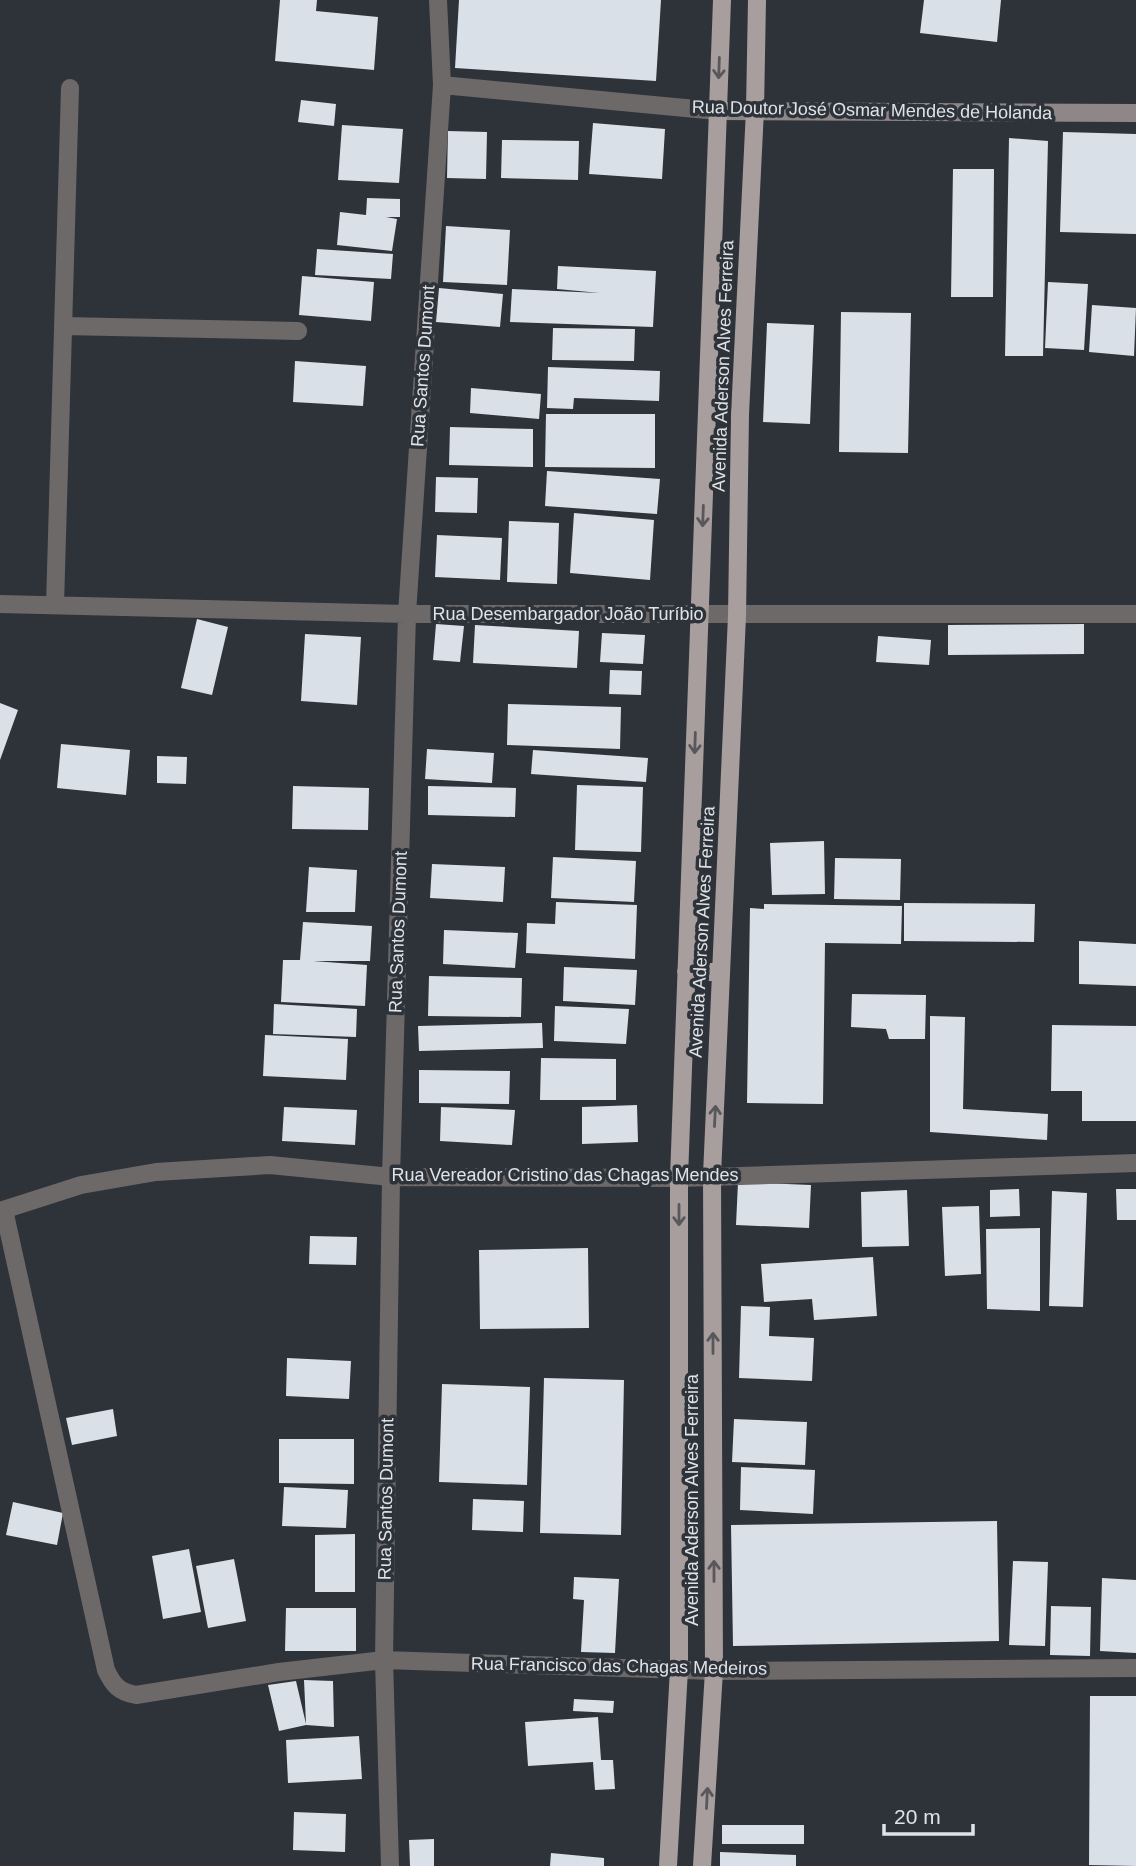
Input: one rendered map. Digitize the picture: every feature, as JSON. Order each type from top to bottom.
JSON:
[{"type":"main road","name":"Avenida Aderson Alves Ferreira","points":[[668,1866],[679,1669],[679,1178],[722,0]]},
{"type":"main road","name":"Avenida Aderson Alves Ferreira","points":[[702,1866],[714,1671],[712,1175],[737,616],[740,414],[755,110],[757,0]]},
{"type":"main road","points":[[687,972],[721,972]]},
{"type":"street","name":"Rua Santos Dumont","points":[[390,1866],[384,1660],[391,1177],[407,614],[442,85],[438,0]]},
{"type":"street","name":"Rua Doutor José Osmar Mendes de Holanda","points":[[442,85],[717,111],[1136,113]]},
{"type":"street","points":[[55,605],[70,88]]},
{"type":"street","points":[[63,326],[298,331]]},
{"type":"street","name":"Rua Desembargador João Turíbio","points":[[0,604],[407,614],[1136,614]]},
{"type":"street","name":"Rua Vereador Cristino das Chagas Mendes","points":[[2,1210],[81,1185],[156,1172],[270,1165],[391,1177],[679,1178],[1136,1163]]},
{"type":"street","name":"Rua Francisco das Chagas Medeiros","points":[[2,1210],[111,1680],[125,1693],[136,1695],[279,1672],[384,1660],[714,1671],[1136,1668]]},
{"type":"building","points":[[280,0],[317,0],[316,11],[378,17],[374,70],[275,61]]},
{"type":"building","points":[[459,0],[661,0],[656,81],[455,68]]},
{"type":"building","points":[[924,0],[1001,0],[997,42],[920,33]]},
{"type":"building","points":[[301,100],[336,104],[334,126],[298,122]]},
{"type":"building","points":[[593,123],[665,129],[662,179],[589,174]]},
{"type":"building","points":[[342,125],[403,129],[399,183],[338,180]]},
{"type":"building","points":[[448,131],[487,132],[486,179],[447,178]]},
{"type":"building","points":[[1063,132],[1136,134],[1136,234],[1060,232]]},
{"type":"building","points":[[1009,138],[1048,141],[1043,356],[1005,356]]},
{"type":"building","points":[[502,140],[579,141],[578,180],[501,178]]},
{"type":"building","points":[[953,169],[994,169],[993,297],[951,297]]},
{"type":"building","points":[[367,198],[400,199],[400,217],[386,217],[397,219],[392,251],[337,245],[340,212],[366,215]]},
{"type":"building","points":[[446,226],[510,230],[507,285],[443,282]]},
{"type":"building","points":[[317,249],[393,254],[391,279],[315,275]]},
{"type":"building","points":[[558,266],[656,271],[653,327],[510,322],[512,289],[600,293],[557,289]]},
{"type":"building","points":[[302,276],[374,282],[371,321],[299,315]]},
{"type":"building","points":[[1048,282],[1088,284],[1084,350],[1045,348]]},
{"type":"building","points":[[439,288],[503,294],[500,327],[436,322]]},
{"type":"building","points":[[1092,305],[1136,308],[1134,356],[1089,352]]},
{"type":"building","points":[[841,312],[911,313],[908,453],[839,452]]},
{"type":"building","points":[[767,323],[814,325],[810,424],[763,422]]},
{"type":"building","points":[[553,328],[635,329],[634,361],[552,360]]},
{"type":"building","points":[[295,361],[366,366],[363,406],[293,402]]},
{"type":"building","points":[[548,367],[660,371],[659,401],[574,398],[573,409],[547,408]]},
{"type":"building","points":[[471,388],[541,394],[539,419],[470,413]]},
{"type":"building","points":[[546,414],[655,414],[655,468],[545,467]]},
{"type":"building","points":[[450,427],[533,429],[533,467],[449,465]]},
{"type":"building","points":[[547,471],[660,479],[657,514],[545,506]]},
{"type":"building","points":[[436,477],[478,478],[477,513],[435,512]]},
{"type":"building","points":[[574,513],[654,520],[650,580],[570,573]]},
{"type":"building","points":[[509,521],[559,523],[557,584],[507,582]]},
{"type":"building","points":[[437,535],[502,538],[500,580],[435,577]]},
{"type":"building","points":[[197,619],[228,627],[212,695],[181,688]]},
{"type":"building","points":[[436,624],[464,626],[460,662],[433,660]]},
{"type":"building","points":[[1084,624],[1084,654],[948,655],[948,625]]},
{"type":"building","points":[[475,625],[579,631],[577,668],[473,663]]},
{"type":"building","points":[[602,633],[645,635],[643,664],[600,662]]},
{"type":"building","points":[[305,634],[361,637],[357,705],[301,701]]},
{"type":"building","points":[[878,636],[931,640],[929,665],[876,662]]},
{"type":"building","points":[[610,670],[642,671],[641,695],[609,694]]},
{"type":"building","points":[[0,703],[18,710],[0,760]]},
{"type":"building","points":[[508,704],[621,707],[620,749],[507,745]]},
{"type":"building","points":[[61,744],[130,750],[126,795],[57,788]]},
{"type":"building","points":[[427,749],[494,753],[492,783],[425,779]]},
{"type":"building","points":[[533,750],[648,758],[646,782],[531,774]]},
{"type":"building","points":[[157,756],[187,757],[186,784],[157,783]]},
{"type":"building","points":[[577,785],[643,787],[641,852],[575,850]]},
{"type":"building","points":[[293,786],[369,788],[368,830],[292,829]]},
{"type":"building","points":[[428,786],[516,788],[515,817],[428,815]]},
{"type":"building","points":[[824,841],[825,894],[772,895],[770,843]]},
{"type":"building","points":[[553,857],[636,861],[634,902],[551,898]]},
{"type":"building","points":[[835,858],[901,859],[900,900],[834,899]]},
{"type":"building","points":[[432,864],[505,867],[503,902],[430,898]]},
{"type":"building","points":[[309,867],[357,870],[355,912],[306,912]]},
{"type":"building","points":[[556,902],[637,905],[635,959],[526,953],[527,923],[555,924]]},
{"type":"building","points":[[904,903],[1035,904],[1034,942],[904,941]]},
{"type":"building","points":[[764,904],[902,906],[901,944],[825,943],[823,1104],[747,1103],[750,908],[764,909]]},
{"type":"building","points":[[303,922],[372,926],[370,961],[313,961],[367,965],[365,1006],[281,1002],[283,960],[300,960]]},
{"type":"building","points":[[444,930],[518,933],[515,968],[443,964]]},
{"type":"building","points":[[1079,941],[1136,944],[1136,986],[1079,984]]},
{"type":"building","points":[[564,967],[637,970],[635,1005],[563,1001]]},
{"type":"building","points":[[429,976],[522,978],[521,1017],[428,1016]]},
{"type":"building","points":[[852,994],[926,995],[925,1039],[889,1039],[886,1029],[851,1027]]},
{"type":"building","points":[[274,1004],[357,1009],[356,1037],[273,1034]]},
{"type":"building","points":[[555,1006],[629,1009],[626,1044],[554,1041]]},
{"type":"building","points":[[930,1016],[965,1017],[963,1109],[1048,1114],[1047,1140],[930,1132]]},
{"type":"building","points":[[542,1023],[543,1048],[419,1051],[418,1026]]},
{"type":"building","points":[[1052,1025],[1136,1026],[1136,1121],[1082,1121],[1082,1091],[1051,1091]]},
{"type":"building","points":[[265,1035],[348,1039],[346,1080],[263,1076]]},
{"type":"building","points":[[541,1058],[616,1059],[616,1100],[540,1100]]},
{"type":"building","points":[[419,1070],[510,1071],[509,1104],[419,1103]]},
{"type":"building","points":[[637,1105],[638,1142],[582,1144],[582,1107]]},
{"type":"building","points":[[284,1107],[357,1110],[355,1145],[282,1141]]},
{"type":"building","points":[[441,1107],[515,1110],[512,1145],[440,1141]]},
{"type":"building","points":[[738,1182],[811,1185],[809,1228],[736,1225]]},
{"type":"building","points":[[1019,1189],[1020,1216],[990,1217],[990,1190]]},
{"type":"building","points":[[1116,1189],[1136,1189],[1136,1220],[1117,1220]]},
{"type":"building","points":[[907,1190],[909,1246],[862,1247],[861,1192]]},
{"type":"building","points":[[1052,1191],[1087,1193],[1083,1307],[1049,1306]]},
{"type":"building","points":[[979,1206],[981,1274],[945,1276],[942,1207]]},
{"type":"building","points":[[1040,1228],[1040,1311],[987,1309],[986,1229]]},
{"type":"building","points":[[310,1236],[357,1237],[356,1265],[309,1264]]},
{"type":"building","points":[[588,1248],[589,1328],[480,1329],[479,1250]]},
{"type":"building","points":[[873,1257],[877,1316],[814,1320],[812,1299],[764,1302],[761,1264]]},
{"type":"building","points":[[741,1306],[770,1307],[769,1336],[814,1338],[812,1381],[739,1378]]},
{"type":"building","points":[[287,1358],[351,1361],[349,1399],[286,1396]]},
{"type":"building","points":[[544,1378],[624,1380],[621,1535],[540,1533]]},
{"type":"building","points":[[442,1384],[530,1387],[527,1485],[439,1482]]},
{"type":"building","points":[[113,1409],[117,1436],[72,1445],[66,1418]]},
{"type":"building","points":[[734,1419],[807,1422],[805,1465],[732,1462]]},
{"type":"building","points":[[279,1439],[354,1439],[354,1484],[279,1483]]},
{"type":"building","points":[[741,1467],[815,1470],[813,1514],[740,1510]]},
{"type":"building","points":[[284,1487],[348,1490],[346,1528],[282,1526]]},
{"type":"building","points":[[473,1499],[524,1501],[523,1532],[472,1530]]},
{"type":"building","points":[[13,1502],[63,1513],[57,1545],[6,1535]]},
{"type":"building","points":[[997,1521],[999,1641],[733,1646],[731,1525]]},
{"type":"building","points":[[355,1534],[355,1592],[315,1592],[315,1535]]},
{"type":"building","points":[[189,1549],[201,1612],[163,1619],[152,1556]]},
{"type":"building","points":[[234,1559],[246,1621],[208,1628],[196,1566]]},
{"type":"building","points":[[1013,1561],[1048,1562],[1045,1646],[1009,1645]]},
{"type":"building","points":[[574,1577],[619,1579],[615,1653],[581,1652],[584,1600],[573,1599]]},
{"type":"building","points":[[1102,1578],[1136,1580],[1136,1653],[1100,1651]]},
{"type":"building","points":[[1051,1606],[1091,1607],[1090,1656],[1050,1655]]},
{"type":"building","points":[[286,1608],[356,1608],[356,1651],[285,1651]]},
{"type":"building","points":[[304,1680],[333,1681],[334,1727],[306,1725],[279,1731],[268,1685],[296,1681],[306,1724]]},
{"type":"building","points":[[1090,1696],[1136,1696],[1136,1866],[1089,1865]]},
{"type":"building","points":[[574,1699],[614,1701],[613,1713],[573,1711]]},
{"type":"building","points":[[598,1717],[601,1760],[613,1760],[615,1789],[595,1790],[593,1762],[528,1766],[525,1722]]},
{"type":"building","points":[[359,1736],[362,1779],[288,1783],[286,1740]]},
{"type":"building","points":[[294,1812],[346,1814],[345,1852],[293,1850]]},
{"type":"building","points":[[722,1825],[804,1825],[804,1844],[722,1844]]},
{"type":"building","points":[[434,1839],[434,1866],[410,1866],[409,1840]]},
{"type":"building","points":[[720,1852],[796,1855],[796,1866],[720,1866]]},
{"type":"building","points":[[551,1853],[604,1858],[604,1866],[550,1866]]}]
